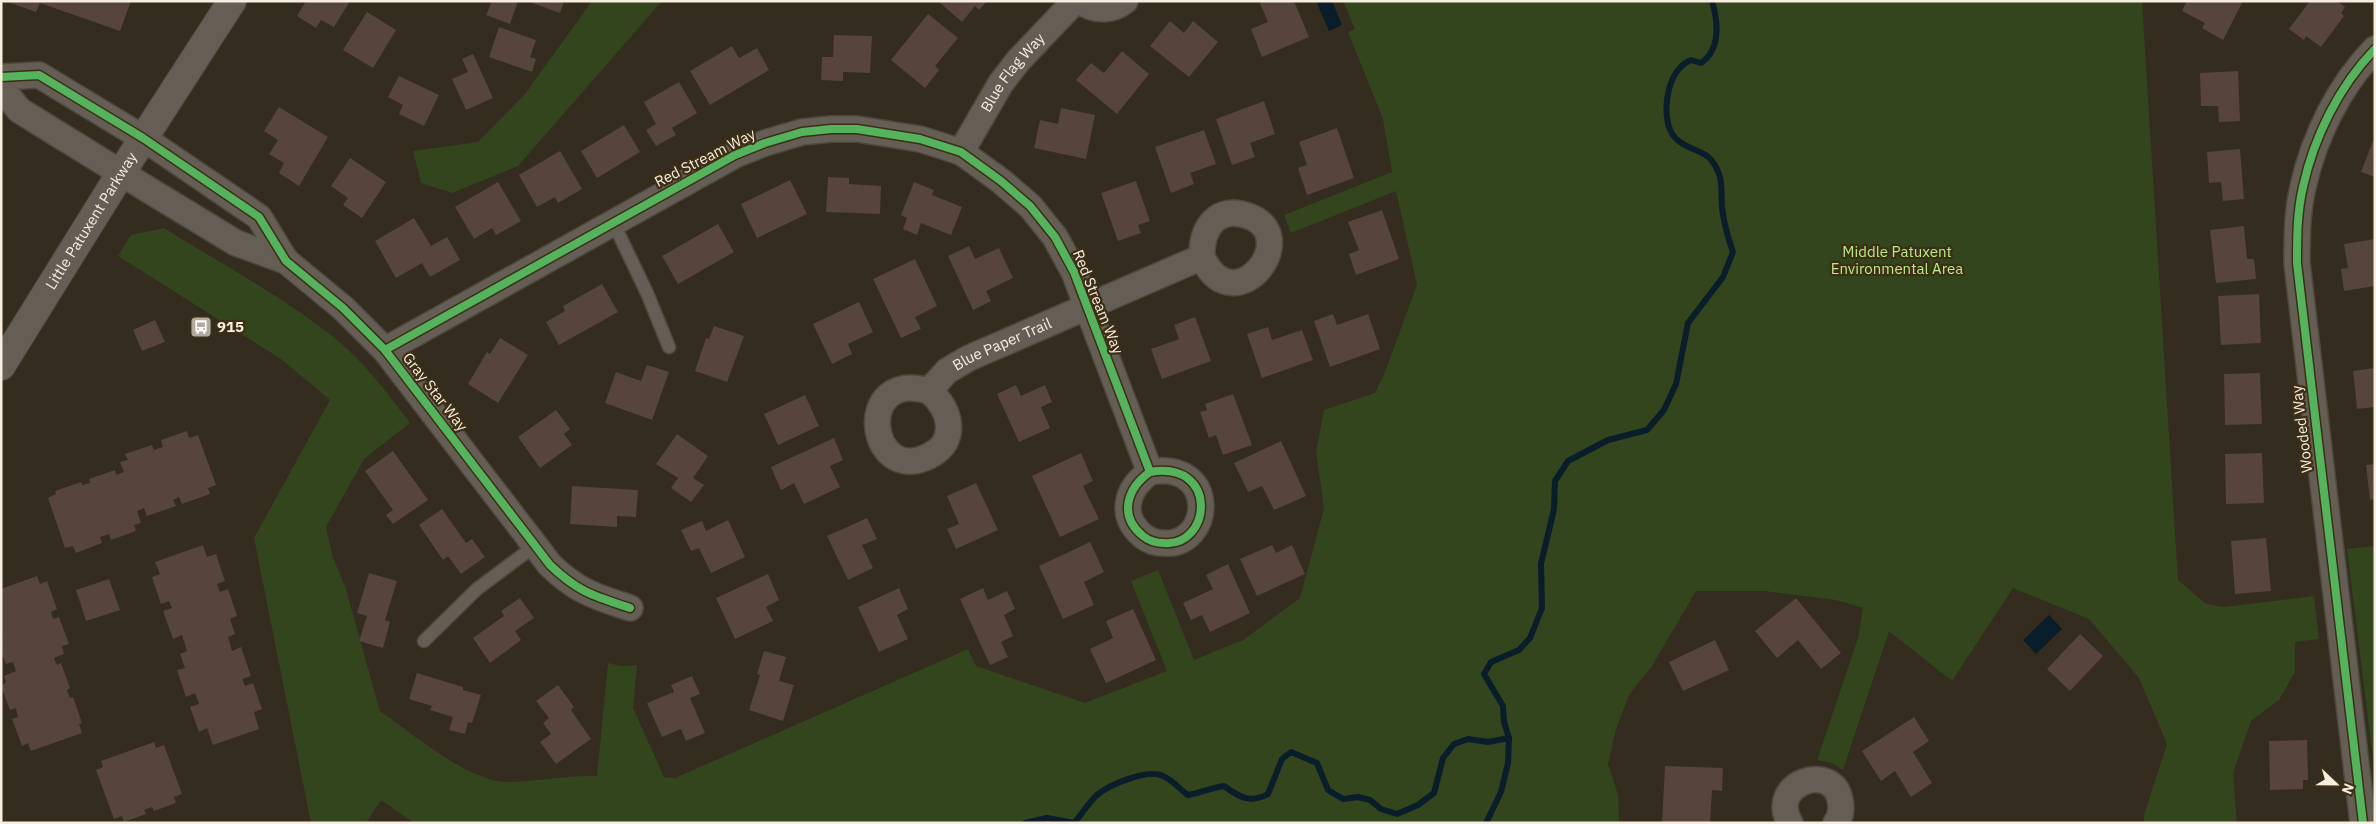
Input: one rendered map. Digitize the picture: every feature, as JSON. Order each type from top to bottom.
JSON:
[{"type":"street","name":"Little Patuxent Parkway","points":[[1,366],[143,138],[232,1]]},
{"type":"street","name":"Blue Flag Way","points":[[961,152],[1001,84],[1018,61],[1075,1]]},
{"type":"street","points":[[1080,1],[1098,9],[1109,9],[1125,1]]},
{"type":"street","name":"Wooded Way","points":[[2363,823],[2297,264],[2302,188],[2314,149],[2345,87],[2375,49]]},
{"type":"street","name":"Gray Star Way","points":[[1,77],[39,75],[143,138],[259,217],[286,261]]},
{"type":"street","name":"Gray Star Way","points":[[1,88],[19,110],[236,242],[286,261],[343,308],[385,350],[550,565],[571,585],[594,596],[630,608]]},
{"type":"street","name":"Red Stream Way","points":[[385,350],[735,155],[765,143],[802,132],[830,129],[890,133],[920,139],[961,152],[1001,181],[1030,206],[1055,237],[1074,272],[1150,472]]},
{"type":"street","name":"Blue Paper Trail","points":[[929,391],[946,371],[969,358],[1202,256]]},
{"type":"street","points":[[1790,823],[1785,806],[1788,795],[1794,786],[1804,780],[1815,779],[1830,785],[1840,797],[1842,808],[1836,823]]},
{"type":"lane","points":[[613,222],[647,293],[669,347]]},
{"type":"lane","points":[[424,641],[477,589],[536,545]]},
{"type":"green space","points":[[592,1],[662,1],[518,166],[452,193],[421,183],[413,151],[478,142],[525,94]]},
{"type":"green space","name":"Middle Patuxent Environmental Area","points":[[1343,1],[2142,1],[2178,580],[2206,604],[2224,607],[2314,596],[2319,639],[2295,642],[2295,672],[2279,700],[2251,721],[2233,773],[2237,823],[2144,823],[2144,815],[2167,744],[2139,678],[2089,619],[2013,588],[1952,681],[1889,631],[1843,770],[1832,763],[1817,760],[1858,638],[1863,608],[1836,600],[1764,591],[1696,591],[1652,666],[1629,695],[1616,729],[1608,764],[1618,795],[1619,823],[414,823],[381,800],[366,823],[311,823],[254,538],[330,400],[281,359],[118,256],[131,235],[164,228],[297,310],[337,340],[358,359],[410,423],[364,459],[326,527],[333,558],[345,586],[380,711],[442,756],[477,775],[509,782],[597,776],[608,663],[621,666],[637,665],[633,708],[664,777],[675,778],[968,649],[976,666],[1085,703],[1167,671],[1131,581],[1158,570],[1194,660],[1243,640],[1300,598],[1324,508],[1316,452],[1324,410],[1375,393],[1383,377],[1417,285],[1396,191],[1291,233],[1284,215],[1392,172],[1383,119],[1348,32],[1355,29]]},
{"type":"green space","points":[[2375,546],[2375,775],[2347,549]]},
{"type":"water","points":[[1316,1],[1332,1],[1342,25],[1329,31]]},
{"type":"water","points":[[2049,615],[2062,629],[2036,654],[2023,640]]},
{"type":"building","points":[[131,1],[120,31],[40,3],[36,12],[8,2]]},
{"type":"building","points":[[306,1],[350,1],[334,27],[321,20],[316,28],[297,16]]},
{"type":"building","points":[[492,1],[518,1],[510,24],[486,15]]},
{"type":"building","points":[[527,1],[564,1],[560,13]]},
{"type":"building","points":[[938,1],[987,1],[979,10],[975,6],[962,22]]},
{"type":"building","points":[[1259,1],[1294,1],[1309,37],[1262,57],[1251,29],[1268,22]]},
{"type":"building","points":[[2187,1],[2243,1],[2223,40],[2202,28],[2205,23],[2182,11]]},
{"type":"building","points":[[2310,1],[2337,1],[2345,7],[2341,13],[2344,16],[2321,47],[2306,36],[2304,40],[2289,29]]},
{"type":"building","points":[[367,12],[396,30],[373,68],[343,50]]},
{"type":"building","points":[[928,14],[958,38],[935,66],[939,70],[925,88],[891,60]]},
{"type":"building","points":[[1170,21],[1184,33],[1193,21],[1218,42],[1189,77],[1150,46]]},
{"type":"building","points":[[499,27],[536,40],[530,57],[536,59],[532,72],[489,57]]},
{"type":"building","points":[[834,35],[872,36],[870,73],[843,72],[843,81],[821,80],[822,57],[833,57]]},
{"type":"building","points":[[732,46],[739,58],[757,48],[769,70],[710,105],[690,71]]},
{"type":"building","points":[[1122,51],[1149,74],[1117,114],[1076,80],[1091,63],[1104,73]]},
{"type":"building","points":[[473,54],[493,98],[466,110],[452,79],[468,72],[462,59]]},
{"type":"building","points":[[2238,71],[2240,121],[2219,122],[2218,106],[2201,106],[2200,73]]},
{"type":"building","points":[[399,76],[439,95],[424,126],[399,114],[403,105],[388,97]]},
{"type":"building","points":[[679,82],[697,113],[672,128],[676,135],[656,146],[646,130],[656,124],[644,102]]},
{"type":"building","points":[[1264,101],[1275,134],[1250,143],[1255,157],[1232,165],[1216,119]]},
{"type":"building","points":[[279,107],[328,137],[299,186],[279,173],[284,163],[269,154],[278,140],[264,131]]},
{"type":"building","points":[[1061,108],[1095,115],[1086,159],[1034,148],[1040,120],[1058,124]]},
{"type":"building","points":[[624,125],[640,152],[597,178],[581,151]]},
{"type":"building","points":[[1337,128],[1354,178],[1307,195],[1298,168],[1307,165],[1299,142]]},
{"type":"building","points":[[1204,130],[1216,164],[1190,173],[1194,184],[1171,193],[1155,147]]},
{"type":"building","points":[[2375,136],[2375,177],[2361,172]]},
{"type":"building","points":[[2240,149],[2244,199],[2223,201],[2221,182],[2209,183],[2207,152]]},
{"type":"building","points":[[560,151],[582,189],[558,203],[555,197],[537,207],[519,175]]},
{"type":"building","points":[[350,158],[386,182],[362,218],[343,205],[348,198],[331,186]]},
{"type":"building","points":[[828,177],[849,178],[849,184],[881,186],[880,214],[826,212]]},
{"type":"building","points":[[790,180],[807,214],[757,238],[741,204]]},
{"type":"building","points":[[1136,181],[1150,221],[1138,225],[1141,233],[1118,241],[1101,193]]},
{"type":"building","points":[[498,182],[521,221],[496,235],[492,228],[474,239],[455,207]]},
{"type":"building","points":[[914,182],[934,190],[932,195],[962,207],[951,235],[921,223],[917,235],[903,229],[907,218],[901,215]]},
{"type":"building","points":[[1382,210],[1399,259],[1356,275],[1349,254],[1359,250],[1348,222]]},
{"type":"building","points":[[414,218],[431,246],[447,237],[460,260],[430,277],[422,263],[396,278],[375,241]]},
{"type":"building","points":[[718,224],[734,252],[678,284],[662,256]]},
{"type":"building","points":[[2244,226],[2247,259],[2254,259],[2256,279],[2216,283],[2210,230]]},
{"type":"building","points":[[2375,239],[2375,286],[2344,291],[2341,269],[2348,268],[2344,244]]},
{"type":"building","points":[[969,246],[975,259],[999,248],[1013,278],[986,291],[991,301],[973,310],[948,256]]},
{"type":"building","points":[[915,259],[937,306],[915,317],[921,329],[901,338],[873,279]]},
{"type":"building","points":[[602,284],[618,312],[559,345],[546,322],[565,311],[563,306]]},
{"type":"building","points":[[2259,294],[2261,343],[2221,345],[2218,296]]},
{"type":"building","points":[[859,302],[873,332],[848,344],[852,354],[832,364],[813,324]]},
{"type":"building","points":[[1333,314],[1337,325],[1368,314],[1380,349],[1330,367],[1314,321]]},
{"type":"building","points":[[1195,317],[1211,361],[1162,379],[1151,349],[1179,339],[1174,325]]},
{"type":"building","points":[[155,320],[165,342],[142,351],[133,330]]},
{"type":"building","points":[[714,326],[744,336],[727,382],[695,371],[706,338],[709,339]]},
{"type":"building","points":[[1268,327],[1272,340],[1302,330],[1313,360],[1262,378],[1247,334]]},
{"type":"building","points":[[500,338],[528,355],[498,403],[468,384],[487,352],[490,354]]},
{"type":"building","points":[[647,365],[669,372],[652,420],[605,403],[616,372],[641,381]]},
{"type":"building","points":[[2375,368],[2375,407],[2357,409],[2353,371]]},
{"type":"building","points":[[2260,373],[2262,424],[2225,425],[2224,374]]},
{"type":"building","points":[[1016,385],[1021,396],[1045,385],[1052,402],[1041,407],[1050,428],[1019,442],[997,394]]},
{"type":"building","points":[[1233,394],[1252,445],[1223,455],[1216,435],[1209,438],[1200,412],[1207,410],[1205,404]]},
{"type":"building","points":[[805,395],[819,426],[778,445],[764,414]]},
{"type":"building","points":[[556,410],[570,429],[564,434],[572,445],[540,468],[518,437]]},
{"type":"building","points":[[187,431],[189,438],[198,435],[216,485],[208,488],[210,494],[182,504],[179,497],[173,500],[176,506],[147,516],[144,508],[137,511],[141,523],[134,525],[136,531],[111,540],[109,534],[100,537],[102,543],[76,553],[73,546],[65,548],[48,498],[56,494],[55,491],[81,482],[82,485],[90,483],[89,479],[115,470],[116,475],[124,472],[120,462],[128,460],[125,454],[152,445],[154,450],[163,447],[161,440]]},
{"type":"building","points":[[677,434],[708,456],[693,478],[704,485],[691,502],[671,488],[678,478],[656,464]]},
{"type":"building","points":[[834,438],[843,460],[830,466],[840,487],[804,504],[794,483],[781,490],[771,467]]},
{"type":"building","points":[[1281,441],[1306,496],[1274,510],[1262,486],[1248,492],[1234,463]]},
{"type":"building","points":[[393,451],[428,500],[393,524],[386,515],[393,510],[365,471]]},
{"type":"building","points":[[1081,453],[1093,481],[1083,486],[1099,519],[1060,537],[1032,476]]},
{"type":"building","points":[[2262,453],[2264,503],[2226,504],[2225,454]]},
{"type":"building","points":[[2375,464],[2375,499],[2370,500],[2366,465]]},
{"type":"building","points":[[976,483],[998,530],[956,549],[947,529],[959,524],[947,496]]},
{"type":"building","points":[[572,486],[638,490],[636,517],[617,516],[617,527],[570,524]]},
{"type":"building","points":[[442,509],[466,543],[472,539],[485,557],[461,574],[448,556],[443,560],[419,525]]},
{"type":"building","points":[[867,518],[877,539],[862,545],[873,568],[848,580],[827,536]]},
{"type":"building","points":[[728,520],[745,557],[711,573],[699,548],[691,551],[681,530],[702,521],[706,531]]},
{"type":"building","points":[[2266,538],[2271,591],[2235,594],[2231,541]]},
{"type":"building","points":[[1090,542],[1104,572],[1084,582],[1094,605],[1063,619],[1039,566]]},
{"type":"building","points":[[203,545],[207,557],[216,554],[225,581],[217,584],[220,592],[228,589],[237,616],[230,619],[235,634],[228,637],[232,651],[241,647],[251,676],[242,679],[245,686],[253,683],[262,709],[254,712],[259,729],[213,745],[207,728],[199,732],[190,707],[199,704],[195,693],[186,697],[177,670],[185,668],[180,654],[187,651],[182,635],[173,639],[163,611],[172,608],[169,601],[161,604],[152,577],[160,574],[155,562]]},
{"type":"building","points":[[1272,545],[1276,553],[1292,545],[1305,574],[1257,596],[1240,559]]},
{"type":"building","points":[[1228,564],[1250,613],[1210,632],[1202,615],[1191,620],[1183,603],[1213,589],[1206,575]]},
{"type":"building","points":[[369,573],[397,581],[385,620],[390,622],[383,648],[359,641],[367,616],[357,613]]},
{"type":"building","points":[[768,574],[779,600],[766,607],[773,621],[735,639],[716,598]]},
{"type":"building","points":[[37,576],[40,584],[47,581],[57,609],[51,612],[53,619],[59,617],[69,644],[62,646],[64,654],[54,658],[57,665],[61,663],[70,688],[67,690],[70,698],[73,697],[82,723],[79,724],[82,733],[31,751],[28,743],[22,746],[12,719],[18,717],[16,708],[10,710],[1,686],[6,682],[4,676],[16,671],[13,662],[6,664],[1,651],[1,637],[3,636],[1,630],[1,589]]},
{"type":"building","points":[[109,579],[120,610],[86,621],[76,590]]},
{"type":"building","points":[[899,588],[908,609],[897,615],[908,639],[879,652],[858,607]]},
{"type":"building","points":[[983,588],[988,600],[1007,591],[1015,609],[1004,615],[1013,636],[1001,642],[1008,657],[990,665],[960,599]]},
{"type":"building","points":[[520,598],[534,618],[515,631],[521,640],[490,663],[473,638],[504,616],[501,611]]},
{"type":"building","points":[[1796,598],[1841,653],[1821,669],[1798,640],[1777,658],[1755,631]]},
{"type":"building","points":[[1133,609],[1156,660],[1106,683],[1090,649],[1113,638],[1106,621]]},
{"type":"building","points":[[2080,634],[2103,656],[2070,691],[2047,669]]},
{"type":"building","points":[[1715,640],[1729,670],[1683,691],[1669,662]]},
{"type":"building","points":[[764,651],[786,657],[779,681],[794,685],[783,721],[749,710],[760,675],[757,674]]},
{"type":"building","points":[[417,673],[463,687],[463,690],[481,695],[472,723],[468,722],[465,734],[449,730],[453,717],[430,710],[432,706],[409,699]]},
{"type":"building","points":[[692,676],[700,694],[690,698],[705,733],[686,741],[681,729],[662,737],[647,703],[674,692],[671,685]]},
{"type":"building","points":[[558,685],[574,707],[571,710],[591,739],[556,764],[540,742],[551,734],[543,723],[549,718],[536,701]]},
{"type":"building","points":[[1914,717],[1929,741],[1913,752],[1932,783],[1911,797],[1895,771],[1881,781],[1862,751]]},
{"type":"building","points":[[2307,740],[2308,780],[2303,780],[2303,789],[2270,790],[2269,741]]},
{"type":"building","points":[[154,742],[156,748],[164,745],[182,794],[174,797],[176,803],[154,811],[152,807],[144,810],[146,814],[124,822],[122,816],[114,819],[96,770],[103,767],[101,761]]},
{"type":"building","points":[[1665,766],[1723,768],[1722,791],[1712,790],[1710,823],[1662,823]]},
{"type":"waterway","points":[[1486,823],[1501,792],[1508,763],[1509,738],[1504,722],[1503,706],[1484,674],[1491,662],[1519,650],[1530,638],[1542,608],[1541,564],[1554,509],[1555,481],[1568,461],[1608,440],[1647,430],[1664,410],[1676,384],[1688,323],[1723,277],[1733,252],[1722,208],[1719,174],[1707,156],[1686,146],[1675,138],[1668,125],[1667,118],[1669,89],[1677,72],[1691,60],[1701,63],[1712,50],[1715,43],[1716,18],[1712,1]]},
{"type":"waterway","points":[[1025,823],[1047,818],[1074,823],[1090,802],[1106,789],[1126,780],[1147,774],[1156,774],[1167,778],[1188,795],[1224,786],[1240,796],[1256,799],[1268,794],[1282,759],[1291,752],[1317,763],[1328,790],[1343,799],[1358,797],[1370,800],[1381,809],[1397,814],[1418,805],[1434,793],[1443,758],[1454,744],[1468,739],[1488,742],[1509,738]]},
{"type":"cycle path","points":[[2363,823],[2297,263],[2297,244],[2301,196],[2308,168],[2321,131],[2350,79],[2375,49]]},
{"type":"cycle path","points":[[1,77],[39,75],[143,138],[259,217],[286,261],[343,308],[385,350],[550,565],[569,581],[587,592],[630,608]]},
{"type":"cycle path","points":[[385,350],[735,155],[765,143],[802,132],[831,129],[857,129],[920,139],[961,152],[1001,181],[1030,206],[1055,237],[1074,272],[1150,472],[1131,494],[1128,502],[1130,520],[1135,528],[1150,540],[1164,543],[1180,541],[1192,532],[1199,519],[1201,504],[1197,490],[1188,479],[1172,472],[1150,472]]},
{"type":"place","name":"915","points":[[201,327]]}]
